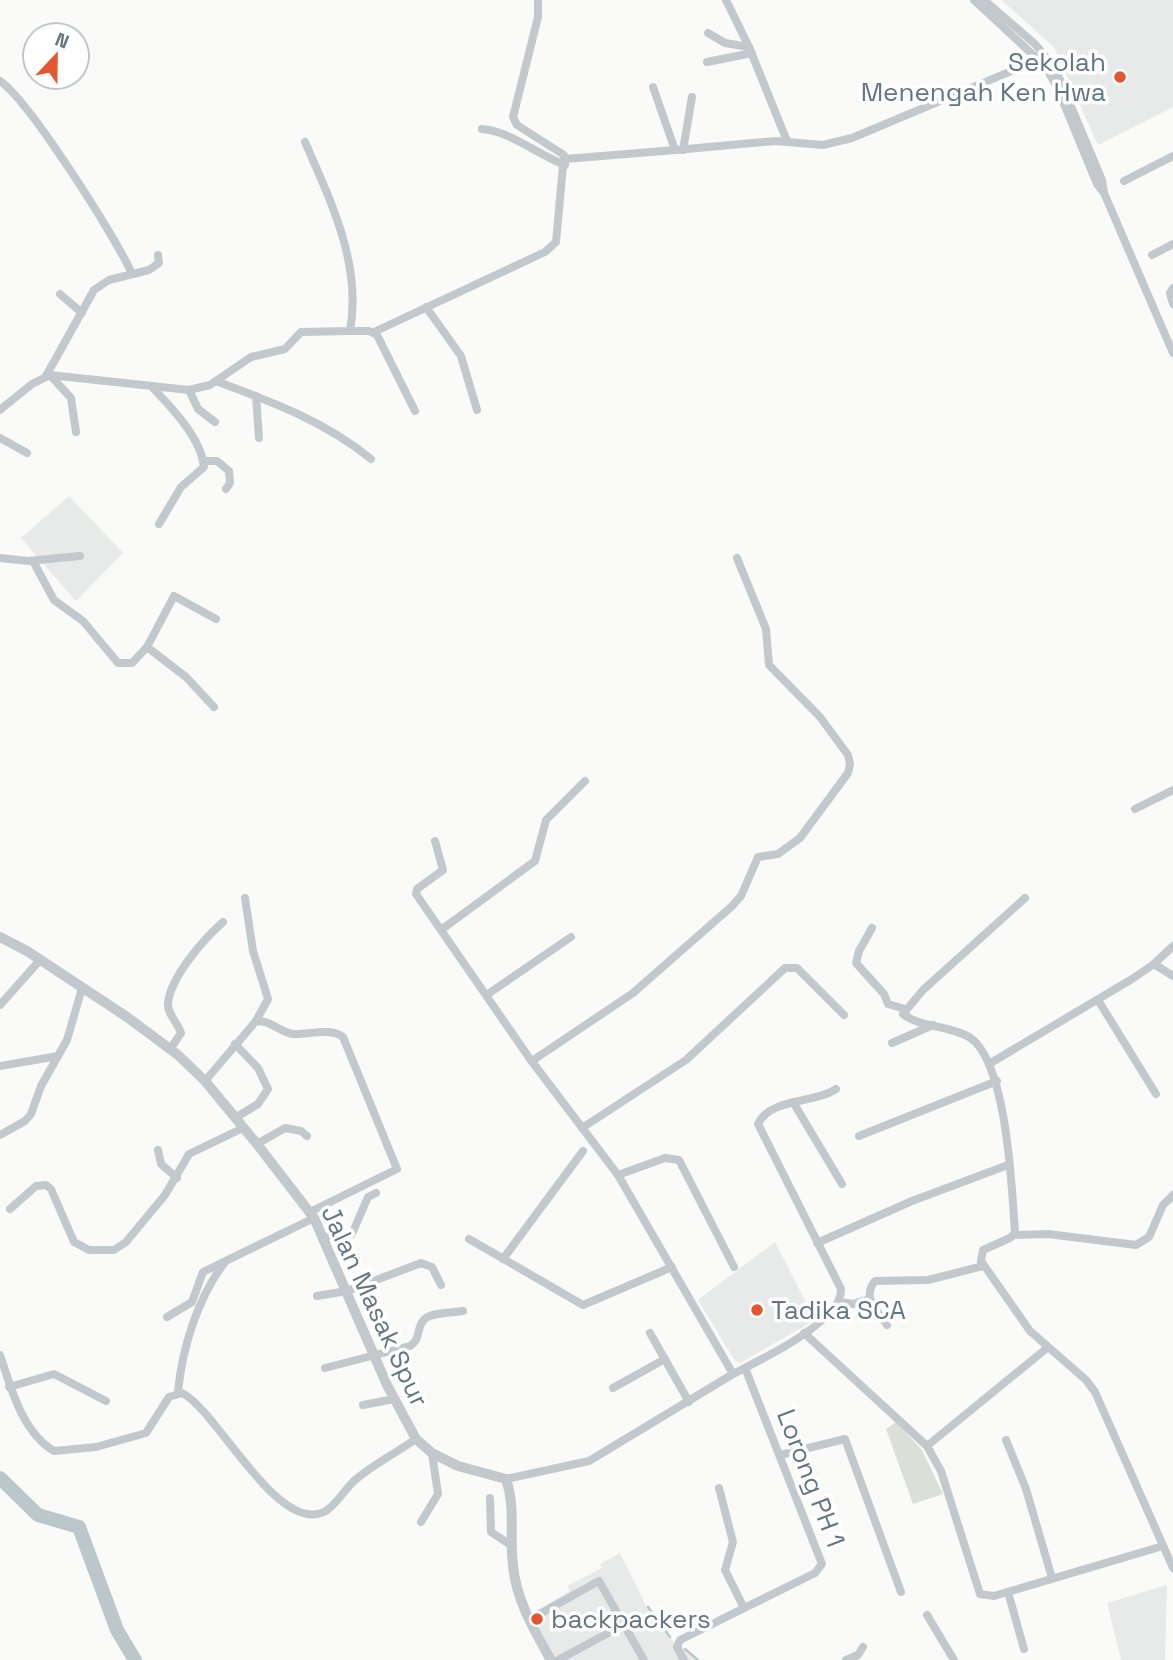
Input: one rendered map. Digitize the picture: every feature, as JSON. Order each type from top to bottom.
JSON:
[{"type":"street","points":[[48,376],[189,390],[216,382],[251,357],[285,349],[301,332],[374,332],[554,246],[565,162],[558,150],[517,125],[513,117],[538,17],[538,0]]},
{"type":"street","points":[[726,0],[750,50],[787,141]]},
{"type":"street","points":[[974,0],[1040,59],[1057,87],[1173,353]]},
{"type":"street","points":[[984,0],[1035,44],[1055,68],[1075,110],[1103,191]]},
{"type":"street","points":[[708,33],[725,43],[750,50]]},
{"type":"street","points":[[707,62],[750,50]]},
{"type":"street","points":[[482,129],[500,132],[534,152],[565,162],[787,141],[823,145],[842,142],[1040,59]]},
{"type":"street","points":[[0,81],[34,120],[115,242],[132,274]]},
{"type":"street","points":[[653,87],[679,150]]},
{"type":"street","points":[[679,150],[692,97]]},
{"type":"street","points":[[304,142],[346,243],[352,284],[350,331]]},
{"type":"street","points":[[1124,181],[1173,156]]},
{"type":"street","points":[[1152,255],[1173,244]]},
{"type":"street","points":[[0,410],[48,376],[99,286],[156,267],[160,262],[158,255]]},
{"type":"street","points":[[1173,288],[1170,293],[1173,304]]},
{"type":"street","points":[[60,294],[82,313]]},
{"type":"street","points":[[426,307],[461,356],[477,410]]},
{"type":"street","points":[[374,332],[415,411]]},
{"type":"street","points":[[48,376],[71,398],[76,432]]},
{"type":"street","points":[[216,382],[315,421],[371,460]]},
{"type":"street","points":[[153,388],[181,420],[203,461],[202,470],[181,487],[159,524]]},
{"type":"street","points":[[189,390],[198,409],[215,422]]},
{"type":"street","points":[[256,396],[259,438]]},
{"type":"street","points":[[0,438],[27,453]]},
{"type":"street","points":[[203,461],[218,461],[229,471],[230,483],[226,489]]},
{"type":"street","points":[[0,558],[33,561],[80,556]]},
{"type":"street","points":[[532,1061],[633,993],[737,901],[758,857],[778,854],[800,838],[848,773],[848,755],[820,718],[769,665],[766,629],[737,558]]},
{"type":"street","points":[[33,561],[54,600],[83,621],[118,663],[132,663],[147,647],[174,596],[216,619]]},
{"type":"street","points":[[147,647],[186,677],[214,707]]},
{"type":"street","points":[[442,930],[535,862],[547,820],[585,781]]},
{"type":"street","points":[[1135,809],[1173,790]]},
{"type":"street","points":[[435,841],[443,870],[417,889],[416,894],[532,1061],[618,1175],[733,1374]]},
{"type":"street","points":[[205,1081],[256,1021],[268,999],[253,951],[245,898]]},
{"type":"street","points":[[1014,1235],[1008,1165],[996,1082],[989,1064],[971,1038],[904,1016],[905,1009],[1025,898]]},
{"type":"street","points":[[171,1048],[181,1033],[170,1011],[170,995],[203,940],[223,922]]},
{"type":"street","points":[[872,928],[859,951],[856,963],[884,994],[888,1004],[905,1009]]},
{"type":"street","name":"Jalan Masak Spur","points":[[0,937],[40,960],[171,1048],[205,1081],[312,1215],[374,1356],[416,1439],[432,1453],[458,1466],[506,1479]]},
{"type":"street","points":[[488,994],[571,937]]},
{"type":"street","points":[[989,1064],[1151,967],[1173,946]]},
{"type":"street","points":[[0,1005],[40,960]]},
{"type":"street","points":[[1151,967],[1173,976]]},
{"type":"street","points":[[582,1128],[686,1060],[785,968],[797,968],[844,1015]]},
{"type":"street","points":[[0,1135],[25,1122],[31,1114],[68,1037],[82,988]]},
{"type":"street","points":[[1098,1000],[1156,1094]]},
{"type":"street","points":[[167,1317],[187,1308],[192,1302],[203,1272],[312,1215],[342,1194],[394,1173],[398,1166],[343,1037],[336,1033],[293,1034],[268,1022],[256,1021]]},
{"type":"street","points":[[892,1043],[933,1025]]},
{"type":"street","points":[[235,1118],[258,1104],[268,1089],[258,1068],[236,1044]]},
{"type":"street","points":[[0,1066],[58,1056]]},
{"type":"street","points":[[859,1136],[996,1082]]},
{"type":"street","points":[[551,1660],[529,1620],[516,1586],[512,1546],[514,1512],[506,1479],[589,1461],[804,1333],[833,1312],[840,1302],[841,1289],[758,1127],[762,1117],[793,1102],[836,1088]]},
{"type":"street","points":[[793,1102],[842,1184]]},
{"type":"street","points":[[10,1209],[36,1186],[46,1185],[51,1189],[74,1241],[89,1250],[114,1250],[126,1242],[177,1178],[186,1158],[193,1151],[243,1128]]},
{"type":"street","points":[[257,1144],[285,1128],[301,1131],[307,1136]]},
{"type":"street","points":[[158,1150],[161,1164],[177,1178]]},
{"type":"street","points":[[503,1259],[583,1151]]},
{"type":"street","points":[[618,1175],[665,1158],[679,1160],[734,1267]]},
{"type":"street","points":[[817,1243],[912,1201],[1008,1165]]},
{"type":"street","points":[[322,1237],[352,1234],[368,1197],[376,1193]]},
{"type":"street","points":[[1173,1195],[1158,1213],[1149,1237],[1136,1245],[1048,1234],[1014,1235],[983,1250],[980,1256],[983,1266],[1016,1315],[1046,1348],[1086,1380],[1095,1392],[1173,1568]]},
{"type":"street","points":[[469,1239],[583,1306],[672,1268]]},
{"type":"street","points":[[0,1356],[9,1387],[47,1448],[59,1452],[96,1447],[146,1433],[160,1408],[178,1392],[180,1364],[200,1309],[216,1274],[229,1258]]},
{"type":"street","points":[[317,1296],[347,1291],[425,1263],[436,1273],[441,1285]]},
{"type":"street","points":[[887,1325],[869,1299],[869,1289],[875,1282],[928,1280],[983,1266]]},
{"type":"street","points":[[840,1302],[853,1304],[869,1299]]},
{"type":"street","points":[[326,1368],[415,1343],[423,1321],[428,1317],[463,1311]]},
{"type":"street","points":[[650,1333],[689,1402]]},
{"type":"street","points":[[804,1333],[927,1446],[941,1471],[977,1589],[986,1597],[1163,1546]]},
{"type":"street","points":[[927,1446],[1046,1348]]},
{"type":"street","points":[[613,1388],[665,1359]]},
{"type":"street","name":"Lorong PH 1","points":[[684,1660],[677,1644],[815,1573],[822,1564],[745,1368]]},
{"type":"street","points":[[9,1387],[54,1374],[106,1401]]},
{"type":"street","points":[[178,1392],[187,1395],[265,1485],[291,1506],[307,1514],[326,1512],[357,1478],[416,1439]]},
{"type":"street","points":[[363,1405],[394,1399]]},
{"type":"street","points":[[780,1455],[838,1438],[847,1441],[901,1592]]},
{"type":"street","points":[[1006,1440],[1026,1489],[1052,1578]]},
{"type":"street","points":[[421,1522],[438,1494],[432,1453]]},
{"type":"street","points":[[719,1488],[733,1542],[725,1570],[744,1608]]},
{"type":"street","points":[[490,1498],[491,1532],[512,1546]]},
{"type":"street","points":[[529,1620],[599,1581],[644,1660]]},
{"type":"street","points":[[1008,1592],[1024,1649]]},
{"type":"street","points":[[927,1615],[954,1660]]},
{"type":"street","points":[[558,1660],[625,1623]]},
{"type":"street","points":[[846,1660],[858,1655],[863,1647]]},
{"type":"shaded area","name":"Sekolah Menengah Ken Hwa","points":[[1001,0],[1173,0],[1173,107],[1098,145],[1054,47]]},
{"type":"shaded area","points":[[69,496],[123,553],[76,601],[21,538]]},
{"type":"shaded area","name":"Tadika SCA","points":[[775,1242],[815,1320],[740,1363],[735,1361],[698,1300]]},
{"type":"shaded area","points":[[896,1422],[922,1450],[943,1494],[913,1504],[886,1429]]},
{"type":"shaded area","points":[[620,1553],[647,1608],[669,1638],[697,1660],[557,1660],[531,1614],[570,1591],[567,1586],[602,1568],[600,1564]]},
{"type":"shaded area","points":[[1167,1585],[1165,1660],[1121,1660],[1107,1603]]},
{"type":"waterway","points":[[0,1478],[38,1515],[79,1527],[117,1630],[135,1660]]},
{"type":"waterway","points":[[648,1607],[670,1637]]},
{"type":"waterway","points":[[685,1649],[698,1660]]},
{"type":"place","name":"Sekolah Menengah Ken Hwa","points":[[1120,77]]},
{"type":"place","name":"Tadika SCA","points":[[757,1310]]},
{"type":"place","name":"backpackers","points":[[537,1619]]}]
